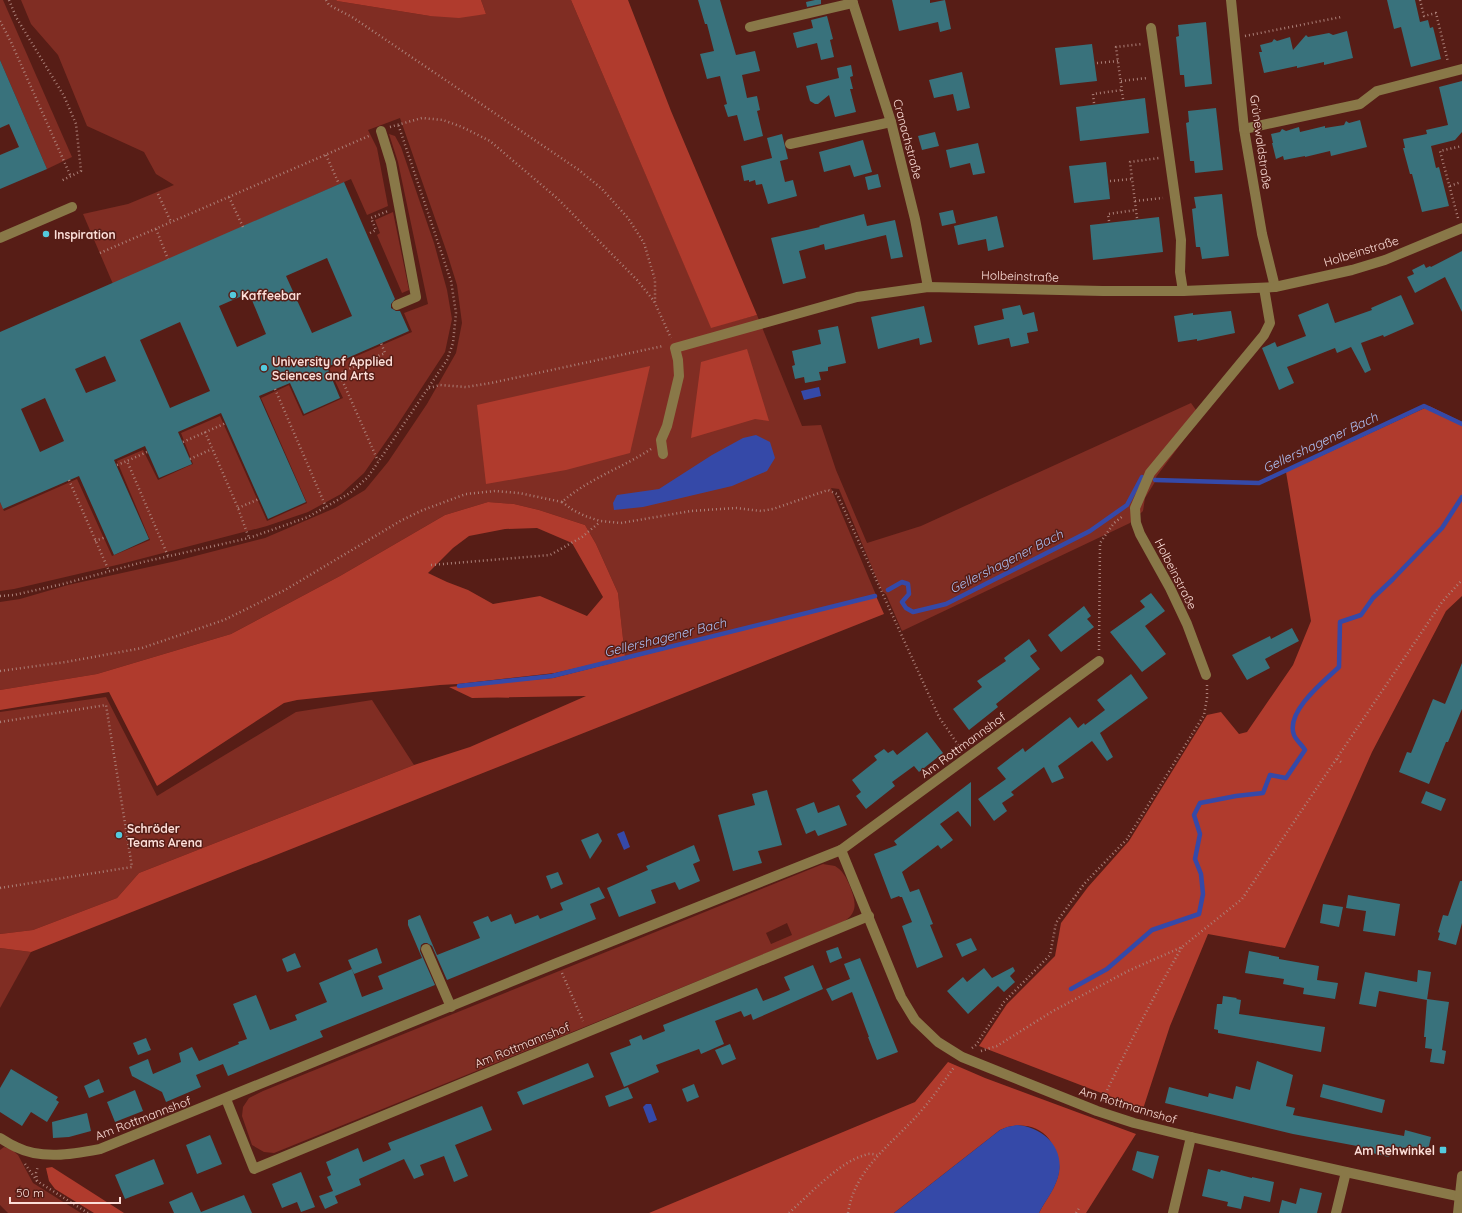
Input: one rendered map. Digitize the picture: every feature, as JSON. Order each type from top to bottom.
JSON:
[{"type":"street","name":"Grünewaldstraße","points":[[1231,0],[1244,129],[1262,234],[1269,287]]},
{"type":"street","points":[[750,27],[852,1]]},
{"type":"street","name":"Cranachstraße","points":[[852,1],[891,122],[915,219],[928,287]]},
{"type":"street","points":[[1151,28],[1181,240],[1180,272],[1183,292]]},
{"type":"street","points":[[1244,129],[1360,104],[1377,91],[1462,70]]},
{"type":"street","points":[[790,144],[891,122]]},
{"type":"street","points":[[380,131],[391,163],[416,297],[397,305]]},
{"type":"street","points":[[0,238],[72,207]]},
{"type":"street","name":"Holbeinstraße","points":[[676,348],[857,297],[928,287],[1103,292],[1183,292],[1269,287],[1352,270],[1385,260],[1461,228]]},
{"type":"street","points":[[1135,508],[1150,473],[1264,335],[1270,323],[1269,287]]},
{"type":"street","points":[[663,454],[661,440],[667,426],[679,376],[676,348]]},
{"type":"street","name":"Holbeinstraße","points":[[1135,508],[1136,523],[1140,534],[1170,588],[1187,624],[1206,675]]},
{"type":"street","name":"Am Rottmannshof","points":[[0,1138],[17,1148],[43,1154],[67,1155],[100,1149],[557,963],[841,850],[1099,661]]},
{"type":"street","name":"Am Rottmannshof","points":[[841,850],[901,997],[915,1020],[938,1042],[962,1057],[1097,1111],[1134,1123],[1346,1172],[1461,1196]]},
{"type":"street","name":"Am Rottmannshof","points":[[226,1099],[254,1169],[588,1033],[869,916]]},
{"type":"street","points":[[426,950],[451,1007]]},
{"type":"street","points":[[1173,1213],[1191,1137]]},
{"type":"street","points":[[1336,1213],[1346,1172]]},
{"type":"street","points":[[1458,1213],[1462,1176]]},
{"type":"path","points":[[9,0],[16,17],[64,96],[76,124],[81,171],[61,181]]},
{"type":"path","points":[[326,0],[329,5],[352,17],[579,170],[602,189],[628,218],[644,243],[655,280],[655,303]]},
{"type":"path","points":[[1420,0],[1424,16],[1436,13],[1450,72]]},
{"type":"path","points":[[1235,38],[1341,17]]},
{"type":"path","points":[[0,21],[11,42],[70,176]]},
{"type":"path","points":[[1123,99],[1116,47],[1154,42]]},
{"type":"path","points":[[1097,63],[1118,61]]},
{"type":"path","points":[[1121,81],[1158,77]]},
{"type":"path","points":[[1094,103],[1093,94],[1122,90]]},
{"type":"path","points":[[100,253],[398,124],[422,118],[443,120],[490,141],[558,199],[637,280],[655,303],[676,348]]},
{"type":"path","points":[[1461,228],[1440,151],[1462,146]]},
{"type":"path","points":[[326,155],[339,184]]},
{"type":"path","points":[[1137,218],[1130,162],[1170,157]]},
{"type":"path","points":[[1110,181],[1132,179]]},
{"type":"path","points":[[1450,186],[1461,182]]},
{"type":"path","points":[[158,194],[171,222]]},
{"type":"path","points":[[229,197],[242,227]]},
{"type":"path","points":[[1135,201],[1175,197]]},
{"type":"path","points":[[370,233],[376,230],[371,218],[399,206]]},
{"type":"path","points":[[1109,221],[1108,214],[1136,210]]},
{"type":"path","points":[[156,228],[168,259]]},
{"type":"path","points":[[331,377],[386,353],[381,343]]},
{"type":"path","points":[[429,388],[440,385],[466,387],[491,384],[662,345],[676,348]]},
{"type":"path","points":[[0,596],[14,595],[63,584],[168,556],[248,538],[308,517],[350,493],[368,477],[378,461],[339,373]]},
{"type":"path","points":[[275,389],[326,507]]},
{"type":"path","points":[[183,442],[226,423]]},
{"type":"path","points":[[205,432],[238,508],[248,538]]},
{"type":"path","points":[[562,502],[577,490],[630,462],[654,447],[661,440]]},
{"type":"path","points":[[190,459],[212,449]]},
{"type":"path","points":[[117,466],[147,452]]},
{"type":"path","points":[[127,461],[168,556]]},
{"type":"path","points":[[69,480],[109,571]]},
{"type":"path","points":[[0,671],[66,662],[142,648],[224,620],[285,590],[402,520],[423,510],[466,494],[495,491],[519,493],[562,502],[573,510],[600,521],[621,523],[698,510],[736,508],[760,511],[773,509],[828,490],[837,494],[844,507],[883,597],[939,717],[967,758]]},
{"type":"path","points":[[238,508],[259,499]]},
{"type":"path","points":[[1099,661],[1100,543],[1114,523],[1135,508]]},
{"type":"path","points":[[431,565],[550,555],[582,536],[600,521]]},
{"type":"path","points":[[96,541],[106,537]]},
{"type":"path","points":[[962,1057],[997,1046],[1059,1008],[1128,971],[1182,947],[1242,899],[1442,602],[1462,580]]},
{"type":"path","points":[[848,1213],[857,1184],[878,1155],[921,1111],[962,1057],[976,1045],[1004,1002],[1050,955],[1056,923],[1084,884],[1127,839],[1204,715],[1207,698],[1206,675]]},
{"type":"path","points":[[0,722],[106,705],[132,867],[0,888]]},
{"type":"path","points":[[1337,759],[1341,762]]},
{"type":"path","points":[[1097,1111],[1127,1048],[1182,947]]},
{"type":"path","points":[[557,963],[588,1033]]},
{"type":"path","points":[[17,1148],[31,1174],[37,1181],[88,1213]]},
{"type":"path","points":[[789,1213],[830,1176],[851,1161],[866,1154],[878,1155]]},
{"type":"path","points":[[1076,1213],[1080,1207]]},
{"type":"shaded area","points":[[0,0],[3,0],[72,157],[47,169],[0,60]]},
{"type":"shaded area","points":[[21,0],[336,0],[430,16],[486,14],[481,0],[571,0],[711,327],[757,315],[802,426],[821,425],[836,470],[867,543],[921,526],[1191,403],[1201,417],[1156,477],[1155,482],[1145,498],[1143,511],[1130,523],[902,631],[886,594],[882,591],[839,489],[831,488],[876,595],[625,657],[618,593],[596,544],[585,525],[539,510],[514,504],[488,502],[445,515],[340,576],[231,634],[97,674],[0,690],[0,602],[20,599],[68,585],[176,561],[265,538],[335,508],[365,490],[388,462],[427,404],[456,353],[462,323],[457,285],[400,118],[368,130],[377,148],[388,206],[367,215],[351,179],[113,284],[83,214],[128,204],[174,185],[156,174],[144,152],[87,126],[58,55],[31,24]]},
{"type":"shaded area","points":[[336,0],[481,0],[486,14],[459,18],[430,16]]},
{"type":"shaded area","points":[[571,0],[628,0],[671,111],[757,315],[711,328]]},
{"type":"shaded area","points":[[389,134],[395,136],[401,147],[434,243],[447,290],[452,319],[445,352],[364,473],[341,494],[308,512],[267,526],[121,564],[0,591],[0,502],[4,511],[77,479],[112,556],[150,540],[117,461],[143,450],[158,480],[193,464],[181,433],[220,416],[267,521],[307,503],[261,398],[289,385],[303,416],[343,398],[329,368],[412,332],[404,313],[428,304],[398,162]]},
{"type":"shaded area","points":[[393,212],[409,290],[402,293],[377,235],[380,233],[375,220]]},
{"type":"shaded area","points":[[747,349],[769,421],[755,419],[691,438],[701,362]]},
{"type":"shaded area","points":[[650,366],[630,453],[566,470],[486,484],[477,405]]},
{"type":"shaded area","points":[[1429,406],[1462,422],[1462,596],[1446,611],[1372,752],[1285,948],[1208,934],[1170,1026],[1143,1109],[979,1046],[1007,1004],[1055,956],[1061,923],[1088,887],[1129,841],[1207,715],[1221,712],[1239,734],[1247,732],[1293,665],[1311,621],[1286,472]]},
{"type":"shaded area","points":[[488,502],[514,504],[539,510],[585,525],[596,544],[618,593],[625,657],[555,673],[297,700],[284,703],[157,786],[109,692],[0,710],[0,690],[97,674],[231,634],[340,576],[445,515]],"holes":[[[537,528],[572,543],[603,597],[587,616],[540,596],[493,604],[468,590],[428,573],[453,548],[469,536],[505,529]]]},
{"type":"shaded area","points":[[876,596],[884,614],[31,952],[0,948],[0,934],[33,930],[117,898],[139,873],[414,765],[470,747],[586,696],[472,698],[449,687],[553,678]]},
{"type":"shaded area","name":"Schröder Teams Arena","points":[[106,697],[157,796],[296,712],[372,700],[414,765],[139,873],[117,898],[33,930],[0,934],[0,712]]},
{"type":"shaded area","points":[[823,864],[835,866],[844,874],[853,895],[855,905],[854,910],[852,914],[843,922],[274,1153],[264,1152],[252,1145],[242,1116],[243,1107],[249,1098]],"holes":[[[787,923],[792,935],[771,944],[766,933]]]},
{"type":"shaded area","points":[[0,948],[31,952],[0,1008]]},
{"type":"shaded area","points":[[948,1062],[985,1078],[1136,1134],[1086,1213],[1039,1213],[1051,1193],[1058,1177],[1058,1160],[1052,1144],[1044,1134],[1033,1127],[1020,1125],[1006,1127],[1000,1130],[894,1213],[649,1213],[915,1102]]},
{"type":"shaded area","points":[[4,1147],[11,1149],[18,1155],[33,1183],[81,1213],[8,1213],[0,1205],[0,1150]]},
{"type":"shaded area","points":[[52,1167],[124,1213],[94,1213],[55,1189],[49,1181],[46,1168]]},
{"type":"water","points":[[819,387],[821,396],[804,400],[801,391]]},
{"type":"water","points":[[756,435],[770,442],[775,458],[767,471],[732,486],[643,507],[614,510],[613,503],[617,495],[659,489],[712,455],[743,438]]},
{"type":"water","points":[[624,831],[630,847],[624,850],[617,834]]},
{"type":"water","points":[[646,1104],[651,1104],[657,1120],[649,1123],[643,1107]]},
{"type":"water","points":[[1017,1125],[1036,1130],[1044,1135],[1051,1141],[1059,1157],[1060,1167],[1058,1177],[1052,1191],[1039,1213],[894,1213],[1000,1130]]},
{"type":"building","points":[[698,0],[720,0],[736,55],[755,51],[760,71],[742,75],[747,98],[757,96],[760,110],[757,111],[763,136],[744,141],[737,115],[728,117],[724,105],[727,104],[720,76],[707,79],[700,54],[714,51],[707,24],[705,24]]},
{"type":"building","points":[[821,0],[821,4],[807,7],[806,2]]},
{"type":"building","points":[[892,0],[930,0],[930,3],[945,0],[951,29],[940,32],[938,22],[899,31]]},
{"type":"building","points":[[1387,0],[1415,0],[1420,22],[1428,20],[1430,28],[1433,27],[1441,59],[1411,67],[1401,27],[1394,29]]},
{"type":"building","points":[[827,16],[833,39],[830,40],[834,57],[821,60],[817,43],[797,48],[793,33],[813,28],[811,20]]},
{"type":"building","points":[[1206,22],[1212,84],[1185,87],[1184,75],[1180,75],[1176,37],[1179,36],[1178,25]]},
{"type":"building","points":[[1347,31],[1353,58],[1324,65],[1324,62],[1264,73],[1259,52],[1262,52],[1260,45],[1272,42],[1274,39],[1277,41],[1290,37],[1293,50],[1306,35],[1308,37],[1329,33],[1333,35]]},
{"type":"building","points":[[1092,44],[1097,81],[1060,85],[1055,48]]},
{"type":"building","points":[[0,60],[47,169],[0,189],[0,155],[19,147],[9,124],[0,128]]},
{"type":"building","points":[[851,65],[853,76],[850,77],[853,89],[850,89],[856,112],[835,117],[829,95],[818,104],[810,101],[806,86],[839,78],[837,68]]},
{"type":"building","points":[[962,72],[970,108],[957,111],[953,94],[934,98],[929,80]]},
{"type":"building","points":[[1462,81],[1462,132],[1455,140],[1431,146],[1436,168],[1439,167],[1449,206],[1422,212],[1412,174],[1410,174],[1403,148],[1405,148],[1403,139],[1427,134],[1426,130],[1448,125],[1439,87]]},
{"type":"building","points":[[1145,98],[1149,133],[1080,141],[1076,107]]},
{"type":"building","points":[[1216,108],[1223,170],[1195,173],[1194,161],[1190,161],[1186,123],[1189,122],[1188,111]]},
{"type":"building","points":[[1360,120],[1367,147],[1331,156],[1330,151],[1305,157],[1284,160],[1283,156],[1276,159],[1271,134],[1280,132],[1282,129],[1286,131],[1299,127],[1300,132],[1325,126],[1325,128],[1344,125],[1346,121],[1349,123]]},
{"type":"building","points":[[935,132],[939,146],[922,150],[918,136]]},
{"type":"building","points":[[782,134],[788,159],[780,161],[785,182],[793,180],[797,196],[768,204],[762,184],[756,185],[755,180],[749,182],[749,180],[744,181],[741,166],[772,158],[767,138]]},
{"type":"building","points":[[863,140],[872,172],[854,177],[850,165],[824,172],[819,152]]},
{"type":"building","points":[[978,143],[985,173],[973,175],[970,163],[950,168],[946,150]]},
{"type":"building","points":[[1106,162],[1110,199],[1074,203],[1069,166]]},
{"type":"building","points":[[878,174],[881,187],[868,190],[865,177]]},
{"type":"building","name":"University of Applied Sciences and Arts","points":[[344,182],[395,299],[391,304],[391,308],[396,311],[400,311],[409,331],[327,367],[340,398],[304,414],[290,383],[259,396],[306,502],[268,519],[221,413],[178,432],[192,464],[159,478],[145,446],[114,460],[149,539],[114,555],[79,476],[3,509],[0,502],[0,332]],"holes":[[[327,258],[352,316],[312,333],[286,276]],[[249,293],[266,334],[237,347],[219,306]],[[180,322],[210,391],[170,408],[140,340]],[[105,356],[116,381],[86,393],[75,369]],[[45,398],[64,441],[40,452],[21,409]]]},
{"type":"building","points":[[1222,194],[1229,256],[1202,259],[1200,247],[1196,247],[1192,209],[1196,208],[1194,197]]},
{"type":"building","points":[[953,210],[956,223],[942,226],[939,213]]},
{"type":"building","points":[[864,214],[867,226],[895,220],[903,257],[891,259],[886,235],[825,250],[824,244],[799,251],[806,278],[783,284],[771,238],[820,227],[819,226]]},
{"type":"building","points":[[997,216],[1004,247],[988,251],[986,239],[958,245],[954,226]]},
{"type":"building","points":[[1159,217],[1163,252],[1093,260],[1090,225]]},
{"type":"building","points":[[1462,251],[1462,312],[1445,277],[1415,293],[1407,277],[1414,274],[1412,270],[1424,264],[1426,268],[1431,267]]},
{"type":"building","points":[[1401,295],[1414,324],[1384,337],[1383,335],[1361,343],[1371,370],[1365,373],[1351,347],[1337,353],[1335,348],[1287,367],[1294,383],[1279,390],[1262,348],[1275,342],[1277,347],[1306,336],[1298,315],[1328,303],[1335,323],[1372,310],[1371,308]]},
{"type":"building","points":[[1020,305],[1023,315],[1034,312],[1038,331],[1027,333],[1029,343],[1011,347],[1009,338],[978,345],[974,326],[1004,319],[1002,309]]},
{"type":"building","points":[[924,306],[932,342],[920,345],[919,338],[878,349],[871,317]]},
{"type":"building","points":[[1231,311],[1235,333],[1197,341],[1197,339],[1178,342],[1174,316],[1193,313],[1193,315]]},
{"type":"building","points":[[838,326],[846,363],[828,367],[828,371],[819,372],[821,380],[805,383],[804,377],[795,379],[792,366],[795,365],[792,351],[821,344],[818,330]]},
{"type":"building","points":[[1151,593],[1165,611],[1145,626],[1166,654],[1142,672],[1110,632],[1145,607],[1140,601]]},
{"type":"building","points":[[1084,606],[1091,616],[1087,619],[1094,627],[1061,652],[1048,635]]},
{"type":"building","points":[[1292,628],[1299,641],[1265,659],[1270,668],[1247,680],[1232,655],[1270,636],[1271,639]]},
{"type":"building","points":[[1029,639],[1037,651],[1030,656],[1040,669],[996,704],[998,707],[969,730],[953,709],[982,687],[977,681],[1006,661],[1004,658]]},
{"type":"building","points":[[1462,663],[1462,709],[1448,742],[1446,742],[1429,784],[1399,772],[1407,752],[1411,753],[1433,699],[1445,704]]},
{"type":"building","points":[[1131,674],[1148,698],[1100,733],[1113,757],[1107,761],[1092,741],[1058,766],[1064,778],[1052,783],[1044,767],[1011,792],[1014,795],[1002,803],[1007,811],[994,821],[978,799],[1006,779],[997,768],[1023,748],[1025,752],[1070,717],[1078,728],[1084,723],[1085,725],[1105,710],[1097,700]]},
{"type":"building","points":[[927,732],[943,753],[919,772],[914,766],[892,782],[895,786],[866,809],[856,796],[861,792],[852,780],[877,760],[874,756],[884,749],[888,753],[893,750],[897,755]]},
{"type":"building","points":[[971,782],[971,827],[958,811],[940,824],[953,840],[941,849],[938,845],[902,872],[910,892],[919,889],[933,924],[930,925],[943,957],[917,968],[902,926],[912,922],[902,897],[899,896],[891,899],[874,854],[897,845],[894,841]]},
{"type":"building","points":[[767,790],[782,845],[758,851],[762,863],[733,871],[718,815],[755,805],[752,794]]},
{"type":"building","points":[[1426,791],[1446,799],[1441,811],[1421,803]]},
{"type":"building","points":[[814,802],[818,813],[839,805],[847,825],[818,836],[815,830],[806,834],[796,809]]},
{"type":"building","points":[[598,833],[602,841],[590,859],[581,840]]},
{"type":"building","points":[[694,845],[700,861],[693,864],[700,881],[679,890],[675,882],[651,890],[656,903],[619,917],[607,888],[648,870],[646,866]]},
{"type":"building","points":[[558,872],[563,884],[551,889],[546,876]]},
{"type":"building","points":[[1460,881],[1462,881],[1462,923],[1456,945],[1438,940],[1440,933],[1438,932],[1443,915],[1448,916]]},
{"type":"building","points":[[599,887],[605,898],[590,904],[596,919],[447,980],[432,946],[424,943],[421,945],[420,951],[435,985],[320,1031],[323,1037],[228,1076],[223,1064],[196,1075],[201,1087],[166,1102],[162,1092],[132,1076],[129,1067],[148,1059],[153,1074],[181,1062],[179,1053],[192,1047],[199,1061],[239,1044],[238,1042],[247,1039],[233,1004],[256,995],[270,1030],[297,1020],[295,1015],[327,1002],[319,983],[352,969],[362,997],[383,989],[378,976],[422,958],[408,925],[408,920],[420,915],[437,955],[480,938],[473,922],[488,916],[491,922],[511,914],[515,924],[538,915],[540,919],[563,910],[560,903]]},
{"type":"building","points":[[1348,895],[1400,904],[1395,936],[1363,931],[1366,911],[1346,908]]},
{"type":"building","points":[[1323,904],[1343,907],[1339,927],[1320,923]]},
{"type":"building","points":[[971,938],[977,950],[962,957],[956,944]]},
{"type":"building","points":[[838,947],[842,958],[830,963],[826,951]]},
{"type":"building","points":[[377,948],[382,963],[354,974],[348,960]]},
{"type":"building","points":[[1249,951],[1279,957],[1279,959],[1319,966],[1317,980],[1338,983],[1335,999],[1303,994],[1304,988],[1283,984],[1284,979],[1245,973]]},
{"type":"building","points":[[295,953],[301,967],[287,972],[282,959]]},
{"type":"building","points":[[860,958],[898,1052],[877,1060],[852,992],[832,1001],[826,989],[850,979],[844,964]]},
{"type":"building","points":[[813,965],[823,989],[753,1020],[751,1014],[744,1017],[741,1011],[715,1021],[724,1044],[701,1054],[699,1049],[656,1065],[659,1072],[624,1087],[610,1053],[631,1045],[629,1040],[641,1035],[643,1040],[665,1031],[663,1025],[757,988],[763,1001],[776,996],[790,990],[784,977]]},
{"type":"building","points":[[1013,967],[1015,971],[1010,976],[1015,982],[1004,992],[998,986],[968,1014],[947,991],[963,977],[967,982],[984,968],[992,978]]},
{"type":"building","points":[[1418,970],[1431,972],[1427,1000],[1379,991],[1376,1007],[1359,1004],[1365,972],[1417,982]]},
{"type":"building","points":[[1223,996],[1241,1000],[1239,1014],[1325,1027],[1321,1052],[1218,1033],[1218,1030],[1214,1029],[1217,1004],[1222,1004]]},
{"type":"building","points":[[1427,999],[1449,1002],[1442,1050],[1446,1051],[1444,1064],[1430,1062],[1432,1049],[1425,1048],[1426,1037],[1424,1037]]},
{"type":"building","points":[[146,1038],[151,1050],[138,1055],[133,1043]]},
{"type":"building","points":[[730,1044],[736,1059],[722,1065],[715,1050]]},
{"type":"building","points":[[1257,1061],[1293,1075],[1286,1106],[1295,1108],[1293,1115],[1404,1136],[1405,1130],[1431,1137],[1427,1155],[1391,1146],[1389,1157],[1356,1149],[1357,1146],[1293,1134],[1165,1103],[1169,1087],[1208,1097],[1209,1093],[1233,1099],[1236,1086],[1250,1090]]},
{"type":"building","points":[[588,1063],[594,1077],[523,1105],[517,1092]]},
{"type":"building","points":[[11,1069],[58,1097],[56,1100],[59,1102],[47,1122],[31,1112],[22,1126],[0,1112],[0,1088]]},
{"type":"building","points":[[99,1079],[104,1092],[89,1098],[84,1086]]},
{"type":"building","points":[[694,1084],[699,1097],[687,1102],[682,1089]]},
{"type":"building","points":[[1323,1084],[1385,1100],[1382,1113],[1320,1097]]},
{"type":"building","points":[[628,1087],[633,1098],[609,1107],[605,1096]]},
{"type":"building","points":[[135,1090],[143,1111],[115,1122],[107,1102]]},
{"type":"building","points":[[482,1106],[492,1130],[455,1145],[468,1176],[454,1182],[444,1156],[420,1165],[424,1175],[414,1179],[404,1159],[359,1179],[361,1185],[335,1196],[338,1203],[325,1209],[319,1196],[333,1191],[327,1177],[331,1175],[326,1162],[358,1148],[363,1162],[391,1150],[388,1143]]},
{"type":"building","points":[[87,1113],[91,1131],[69,1137],[53,1138],[52,1122]]},
{"type":"building","points":[[210,1135],[222,1164],[197,1174],[186,1145]]},
{"type":"building","points":[[1137,1151],[1159,1156],[1153,1179],[1132,1170]]},
{"type":"building","points":[[154,1159],[164,1184],[125,1199],[115,1175]]},
{"type":"building","points":[[1208,1169],[1220,1172],[1221,1170],[1274,1182],[1270,1202],[1244,1196],[1241,1209],[1227,1206],[1228,1202],[1202,1196]]},
{"type":"building","points":[[301,1172],[315,1207],[301,1212],[297,1202],[282,1208],[272,1184]]},
{"type":"building","points":[[1300,1188],[1322,1193],[1317,1213],[1279,1213],[1282,1200],[1296,1204]]},
{"type":"building","points":[[192,1192],[201,1212],[244,1195],[252,1213],[174,1213],[169,1202]]},
{"type":"waterway","name":"Gellershagener Bach","points":[[1155,480],[1259,483],[1424,406],[1462,424]]},
{"type":"waterway","name":"Gellershagener Bach","points":[[888,590],[902,582],[908,584],[909,594],[902,602],[906,608],[913,612],[946,604],[1090,531],[1127,505],[1142,477]]},
{"type":"waterway","points":[[1071,989],[1107,969],[1152,930],[1199,914],[1203,894],[1201,874],[1195,859],[1200,834],[1194,815],[1200,803],[1236,796],[1263,793],[1270,775],[1286,778],[1305,750],[1294,735],[1293,726],[1295,717],[1300,707],[1339,667],[1340,622],[1361,615],[1373,598],[1442,528],[1462,497]]},
{"type":"waterway","name":"Gellershagener Bach","points":[[459,686],[552,676],[875,596]]},
{"type":"place","name":"Inspiration","points":[[46,234]]},
{"type":"place","name":"Kaffeebar","points":[[233,295]]},
{"type":"place","name":"University of Applied Sciences and Arts","points":[[264,368]]},
{"type":"place","name":"Schröder Teams Arena","points":[[119,835]]},
{"type":"place","name":"Am Rehwinkel","points":[[1443,1150]]}]
